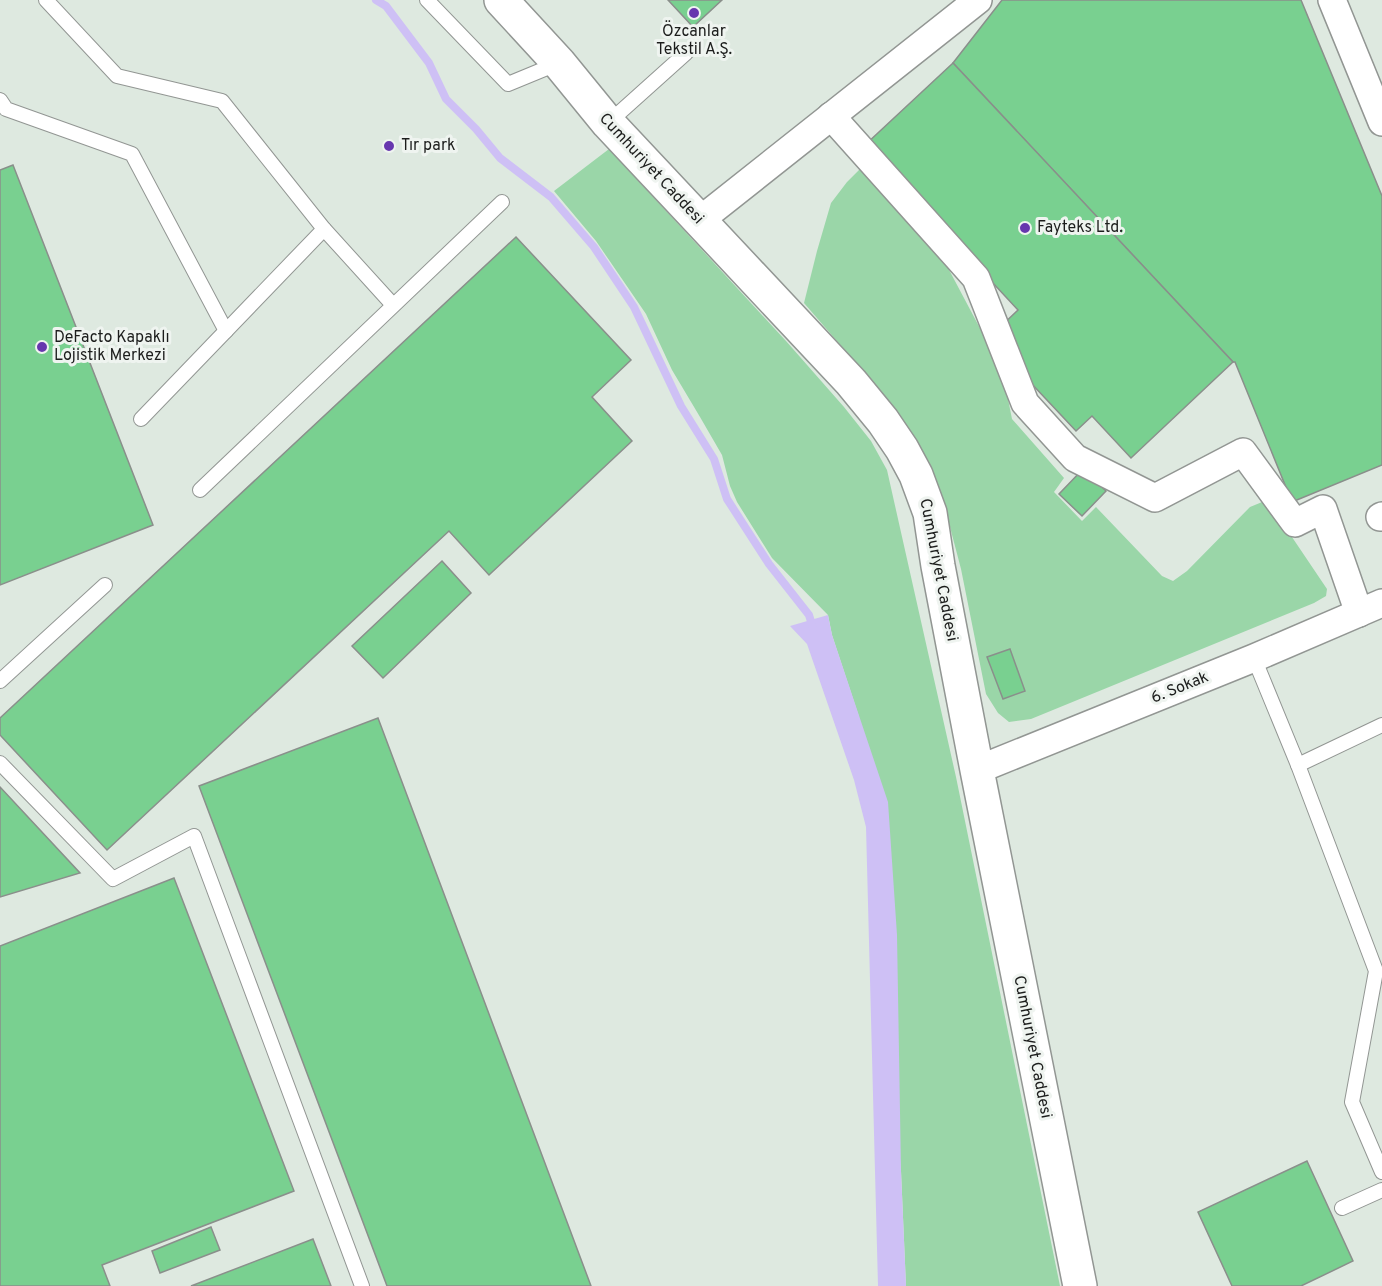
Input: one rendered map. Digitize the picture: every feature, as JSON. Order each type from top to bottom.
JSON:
[{"type":"street","name":"Cumhuriyet Caddesi","points":[[501,0],[559,63],[608,123],[851,382],[883,421],[916,475],[930,513],[977,770],[1080,1286]]},
{"type":"street","points":[[699,221],[978,0]]},
{"type":"street","points":[[1332,0],[1382,122]]},
{"type":"street","points":[[831,116],[976,278],[1025,403],[1075,458],[1155,498],[1244,452],[1295,523],[1323,509],[1370,608]]},
{"type":"street","name":"6. Sokak","points":[[977,770],[1254,658],[1370,608]]},
{"type":"lane","points":[[46,0],[117,76],[222,101],[324,229],[393,305]]},
{"type":"lane","points":[[428,0],[508,84],[559,63]]},
{"type":"lane","points":[[608,123],[686,53]]},
{"type":"lane","points":[[0,100],[6,109],[132,154],[226,331]]},
{"type":"lane","points":[[200,490],[502,202]]},
{"type":"lane","points":[[141,419],[324,229]]},
{"type":"lane","points":[[0,681],[105,585]]},
{"type":"lane","points":[[1254,658],[1298,765],[1376,971],[1352,1102],[1382,1172]]},
{"type":"lane","points":[[1298,765],[1382,725]]},
{"type":"lane","points":[[0,763],[113,879],[194,836],[362,1286]]},
{"type":"lane","points":[[1342,1208],[1382,1190]]},
{"type":"shaded area","points":[[0,0],[1382,0],[1382,1286],[0,1286]]},
{"type":"shaded area","points":[[828,615],[832,635],[888,802],[897,935],[901,1171],[906,1286],[878,1286],[866,827],[854,780],[807,644],[790,626]]},
{"type":"green space","points":[[609,149],[844,407],[871,441],[887,470],[956,777],[1060,1286],[906,1286],[901,1171],[859,717],[832,635],[828,615],[772,558],[737,502],[730,486],[722,455],[672,370],[646,314],[596,241],[554,191]]},
{"type":"green space","points":[[869,169],[886,185],[947,266],[1009,383],[1008,399],[1012,419],[1064,478],[1054,492],[1082,521],[1096,507],[1162,576],[1173,581],[1187,571],[1250,507],[1267,500],[1327,589],[1326,596],[1314,603],[1031,719],[1009,722],[998,713],[986,694],[961,569],[950,527],[932,474],[918,443],[886,398],[804,303],[831,203],[859,170]]},
{"type":"building","name":"Özcanlar Tekstil A.Ş.","points":[[668,0],[722,0],[693,27]]},
{"type":"building","points":[[1002,0],[1301,0],[1382,196],[1382,465],[1292,502],[1235,362],[953,63]]},
{"type":"building","name":"Fayteks Ltd.","points":[[953,63],[1233,362],[1131,458],[1092,416],[1076,431],[999,349],[998,329],[1018,310],[865,145]]},
{"type":"building","name":"DeFacto Kapaklı Lojistik Merkezi","points":[[13,165],[153,525],[0,585],[0,170]]},
{"type":"building","points":[[516,237],[631,360],[592,397],[632,441],[489,575],[449,531],[107,850],[0,735],[0,718]]},
{"type":"building","points":[[1083,469],[1106,491],[1082,516],[1059,494]]},
{"type":"building","points":[[442,561],[471,593],[383,678],[352,646]]},
{"type":"building","points":[[1010,649],[1025,691],[1003,699],[987,657]]},
{"type":"building","points":[[378,718],[591,1286],[387,1286],[199,786]]},
{"type":"building","points":[[0,787],[80,873],[0,897]]},
{"type":"building","points":[[174,878],[294,1191],[102,1265],[110,1286],[0,1286],[0,946]]},
{"type":"building","points":[[1307,1161],[1353,1261],[1301,1286],[1232,1286],[1198,1212]]},
{"type":"building","points":[[211,1227],[220,1250],[160,1273],[152,1251]]},
{"type":"building","points":[[313,1239],[331,1286],[191,1286]]},
{"type":"waterway","points":[[376,0],[386,6],[429,63],[446,99],[476,129],[500,158],[551,197],[594,247],[634,307],[681,406],[714,459],[727,499],[769,564],[809,615],[813,628]]},
{"type":"place","name":"Özcanlar Tekstil A.Ş.","points":[[694,13]]},
{"type":"place","name":"Tır park","points":[[389,146]]},
{"type":"place","name":"Fayteks Ltd.","points":[[1025,228]]},
{"type":"place","name":"DeFacto Kapaklı Lojistik Merkezi","points":[[42,347]]}]
